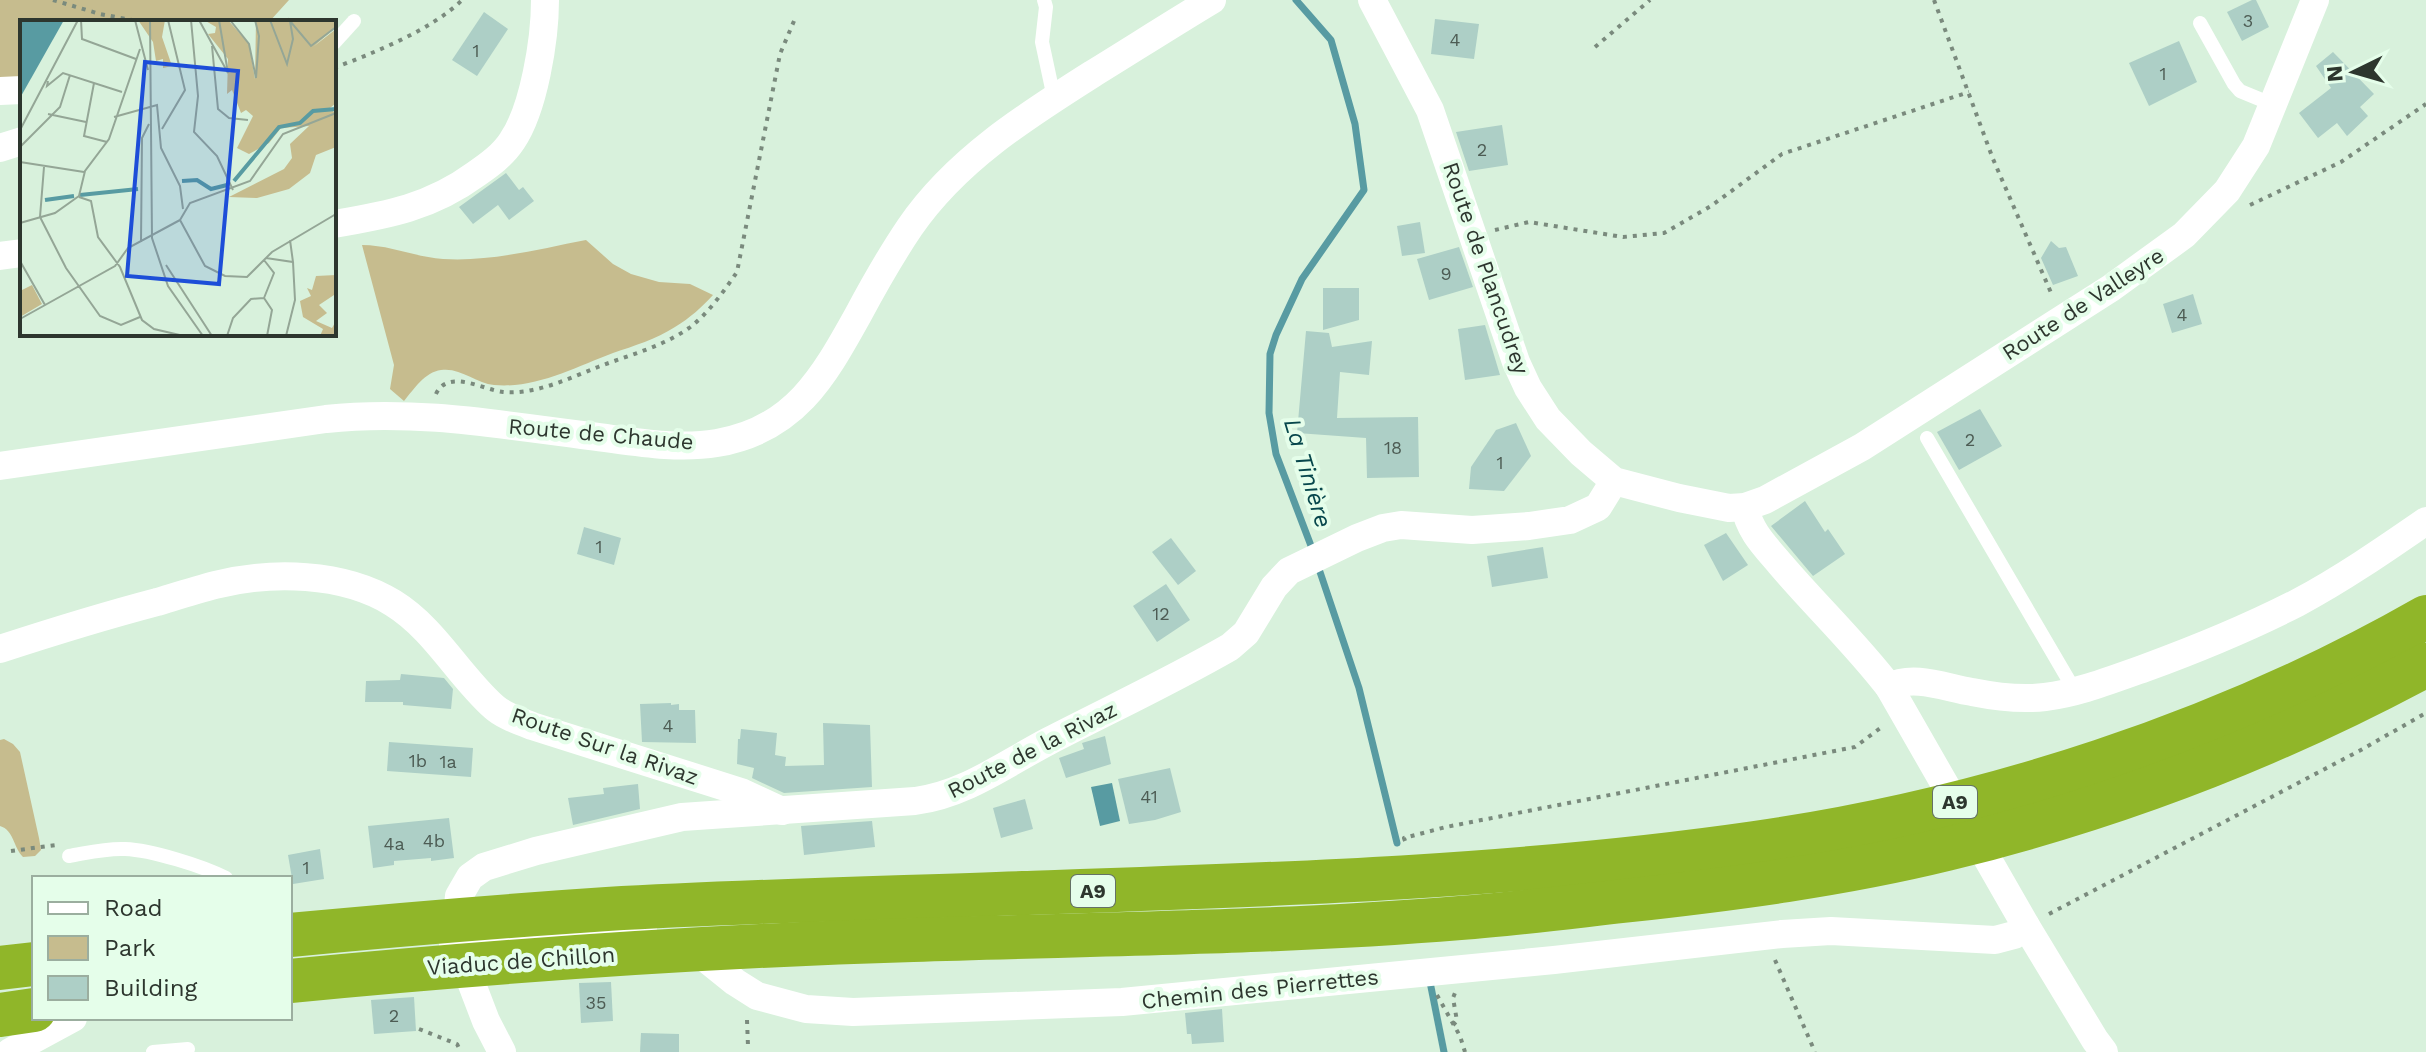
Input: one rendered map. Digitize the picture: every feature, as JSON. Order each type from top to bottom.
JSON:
[{"type":"highway","name":"Viaduc de Chillon","points":[[298,952],[558,913],[733,903],[1389,878],[1549,867],[1757,843],[1861,824],[1978,797],[2067,772],[2218,716],[2304,679],[2426,617]]},
{"type":"highway","name":"Viaduc de Chillon","points":[[298,952],[451,966],[753,946],[1228,930],[1459,919],[1764,884],[1942,850],[2135,794],[2237,756],[2337,712],[2426,665]]},
{"type":"highway","points":[[0,968],[32,964]]},
{"type":"highway","points":[[0,1015],[32,1010]]},
{"type":"street","points":[[336,224],[411,209],[442,195],[479,172],[508,148],[520,128],[541,56],[545,0]]},
{"type":"street","name":"Route de Chaude","points":[[0,466],[326,419],[376,415],[432,416],[658,444],[714,443],[756,431],[796,407],[818,382],[897,246],[932,196],[987,145],[1054,98],[1212,0]]},
{"type":"street","name":"Route de Plancudrey","points":[[1372,0],[1430,110],[1516,362],[1542,410],[1563,435],[1614,481],[1707,505],[1745,507]]},
{"type":"street","name":"Route de Valleyre","points":[[1745,507],[1792,487],[1843,458],[2163,252],[2199,221],[2240,174],[2256,146],[2315,0]]},
{"type":"street","points":[[0,91],[20,90]]},
{"type":"street","points":[[0,148],[20,142]]},
{"type":"street","points":[[0,256],[20,253]]},
{"type":"street","name":"Route de la Rivaz","points":[[502,1052],[486,1021],[456,926],[459,896],[470,877],[484,867],[536,851],[682,817],[927,800],[956,792],[1238,641],[1274,587],[1289,571],[1302,564],[1372,531],[1392,526],[1484,530],[1578,518],[1598,507],[1614,481]]},
{"type":"street","points":[[1745,507],[1758,537],[1889,687],[1899,726],[2104,1052]]},
{"type":"street","points":[[1889,687],[1906,681],[2026,698],[2075,691],[2192,651],[2297,603],[2375,557],[2426,521]]},
{"type":"street","name":"Route Sur la Rivaz","points":[[0,649],[217,584],[272,577],[338,582],[368,590],[409,615],[496,708],[513,718],[741,792],[783,812]]},
{"type":"street","name":"Chemin des Pierrettes","points":[[298,952],[460,944],[666,926],[757,996],[806,1009],[853,1012],[1122,1002],[1767,935],[1831,931],[1987,941],[2010,937],[2019,915]]},
{"type":"street","points":[[10,1052],[69,1020]]},
{"type":"lane","points":[[1044,0],[1046,13],[1042,42],[1054,98]]},
{"type":"lane","points":[[336,41],[354,21]]},
{"type":"lane","points":[[2200,23],[2240,91],[2274,105]]},
{"type":"lane","points":[[1927,438],[2075,691]]},
{"type":"lane","points":[[69,856],[127,849],[203,868],[221,876]]},
{"type":"lane","points":[[153,1052],[188,1049]]},
{"type":"path","points":[[53,0],[132,20]]},
{"type":"path","points":[[336,67],[386,48],[452,10],[462,0]]},
{"type":"path","points":[[1595,47],[1650,0]]},
{"type":"path","points":[[1934,0],[1993,159],[2062,318]]},
{"type":"path","points":[[432,416],[436,393],[445,385],[466,382],[493,390],[516,392],[572,377],[659,345],[691,327],[737,272],[780,54],[794,21]]},
{"type":"path","points":[[1474,235],[1529,222],[1623,237],[1664,233],[1711,206],[1782,154],[1969,92]]},
{"type":"path","points":[[2247,206],[2341,162],[2426,104]]},
{"type":"path","points":[[2019,915],[2359,751],[2426,713]]},
{"type":"path","points":[[1405,841],[1404,838],[1446,827],[1855,747],[1899,726]]},
{"type":"path","points":[[1767,935],[1815,1052]]},
{"type":"path","points":[[1436,990],[1465,1052]]},
{"type":"path","points":[[419,1029],[457,1044],[461,1052]]},
{"type":"green space","points":[[0,0],[289,0],[271,20],[20,20],[20,80],[0,80]]},
{"type":"green space","points":[[586,240],[613,264],[631,274],[659,282],[690,284],[713,295],[686,320],[660,335],[540,380],[494,385],[455,371],[441,370],[425,378],[404,401],[390,389],[394,365],[362,245],[433,258],[479,259]]},
{"type":"green space","points":[[4,739],[20,752],[41,850],[35,856],[23,857],[8,831],[0,826],[0,740]]},
{"type":"water","points":[[1112,783],[1120,821],[1100,826],[1091,787]]},
{"type":"building","points":[[2256,0],[2269,27],[2242,41],[2227,12]]},
{"type":"building","points":[[484,12],[508,29],[477,76],[452,60]]},
{"type":"building","points":[[1435,19],[1479,24],[1474,59],[1431,54]]},
{"type":"building","points":[[2179,41],[2197,82],[2149,106],[2129,63]]},
{"type":"building","points":[[2333,52],[2374,94],[2360,107],[2368,116],[2347,136],[2337,123],[2318,138],[2299,113],[2331,88],[2316,66]]},
{"type":"building","points":[[1502,125],[1508,165],[1469,171],[1456,132]]},
{"type":"building","points":[[506,173],[519,190],[523,187],[534,201],[509,220],[498,205],[473,224],[459,207]]},
{"type":"building","points":[[1420,222],[1425,253],[1402,256],[1397,226]]},
{"type":"building","points":[[2051,241],[2059,248],[2066,247],[2078,276],[2053,285],[2041,258]]},
{"type":"building","points":[[1459,247],[1473,287],[1429,300],[1417,259]]},
{"type":"building","points":[[1323,288],[1359,288],[1359,320],[1323,330]]},
{"type":"building","points":[[2193,294],[2202,324],[2172,333],[2163,304]]},
{"type":"building","points":[[1485,325],[1500,375],[1465,380],[1458,329]]},
{"type":"building","points":[[1306,331],[1329,333],[1332,347],[1372,341],[1369,375],[1340,372],[1337,418],[1418,417],[1419,477],[1367,478],[1366,438],[1297,433]]},
{"type":"building","points":[[1980,409],[2002,446],[1959,470],[1937,432]]},
{"type":"building","points":[[1516,423],[1531,456],[1504,491],[1469,489],[1471,467],[1496,430]]},
{"type":"building","points":[[1805,501],[1825,532],[1828,529],[1845,554],[1813,576],[1771,526]]},
{"type":"building","points":[[584,527],[621,538],[614,565],[577,554]]},
{"type":"building","points":[[1726,533],[1748,565],[1723,581],[1704,545]]},
{"type":"building","points":[[1171,538],[1196,571],[1178,585],[1152,552]]},
{"type":"building","points":[[1543,547],[1548,578],[1492,587],[1487,556]]},
{"type":"building","points":[[1166,584],[1190,620],[1157,642],[1133,606]]},
{"type":"building","points":[[401,674],[444,678],[453,689],[451,709],[403,705],[403,702],[365,702],[366,681],[400,680]]},
{"type":"building","points":[[640,704],[679,704],[679,710],[695,710],[696,743],[642,742]]},
{"type":"building","points":[[823,723],[870,725],[872,787],[784,793],[752,778],[754,768],[737,764],[741,729],[777,733],[775,755],[786,757],[785,766],[824,765]]},
{"type":"building","points":[[1105,736],[1111,764],[1066,778],[1059,758],[1084,749],[1082,743]]},
{"type":"building","points":[[389,742],[473,748],[471,777],[387,771]]},
{"type":"building","points":[[1170,768],[1181,812],[1129,824],[1118,779]]},
{"type":"building","points":[[638,784],[640,809],[573,825],[568,798],[604,794],[603,788]]},
{"type":"building","points":[[1025,799],[1033,829],[1001,838],[993,808]]},
{"type":"building","points":[[449,818],[454,858],[394,861],[394,865],[373,868],[368,826]]},
{"type":"building","points":[[872,821],[875,847],[804,855],[801,826]]},
{"type":"building","points":[[320,849],[324,879],[293,884],[288,855]]},
{"type":"building","points":[[611,982],[613,1021],[581,1023],[579,983]]},
{"type":"building","points":[[414,997],[416,1031],[374,1034],[371,1000]]},
{"type":"building","points":[[1222,1009],[1224,1042],[1192,1044],[1191,1034],[1187,1034],[1185,1013]]},
{"type":"building","points":[[641,1033],[679,1034],[679,1052],[640,1052]]},
{"type":"waterway","name":"La Tinière","points":[[1296,0],[1331,40],[1355,124],[1364,190],[1302,279],[1270,354],[1269,413],[1276,454],[1313,551]]},
{"type":"waterway","name":"La Tinière","points":[[1317,563],[1359,688],[1397,843]]},
{"type":"waterway","name":"La Tinière","points":[[1430,982],[1444,1052]]}]
